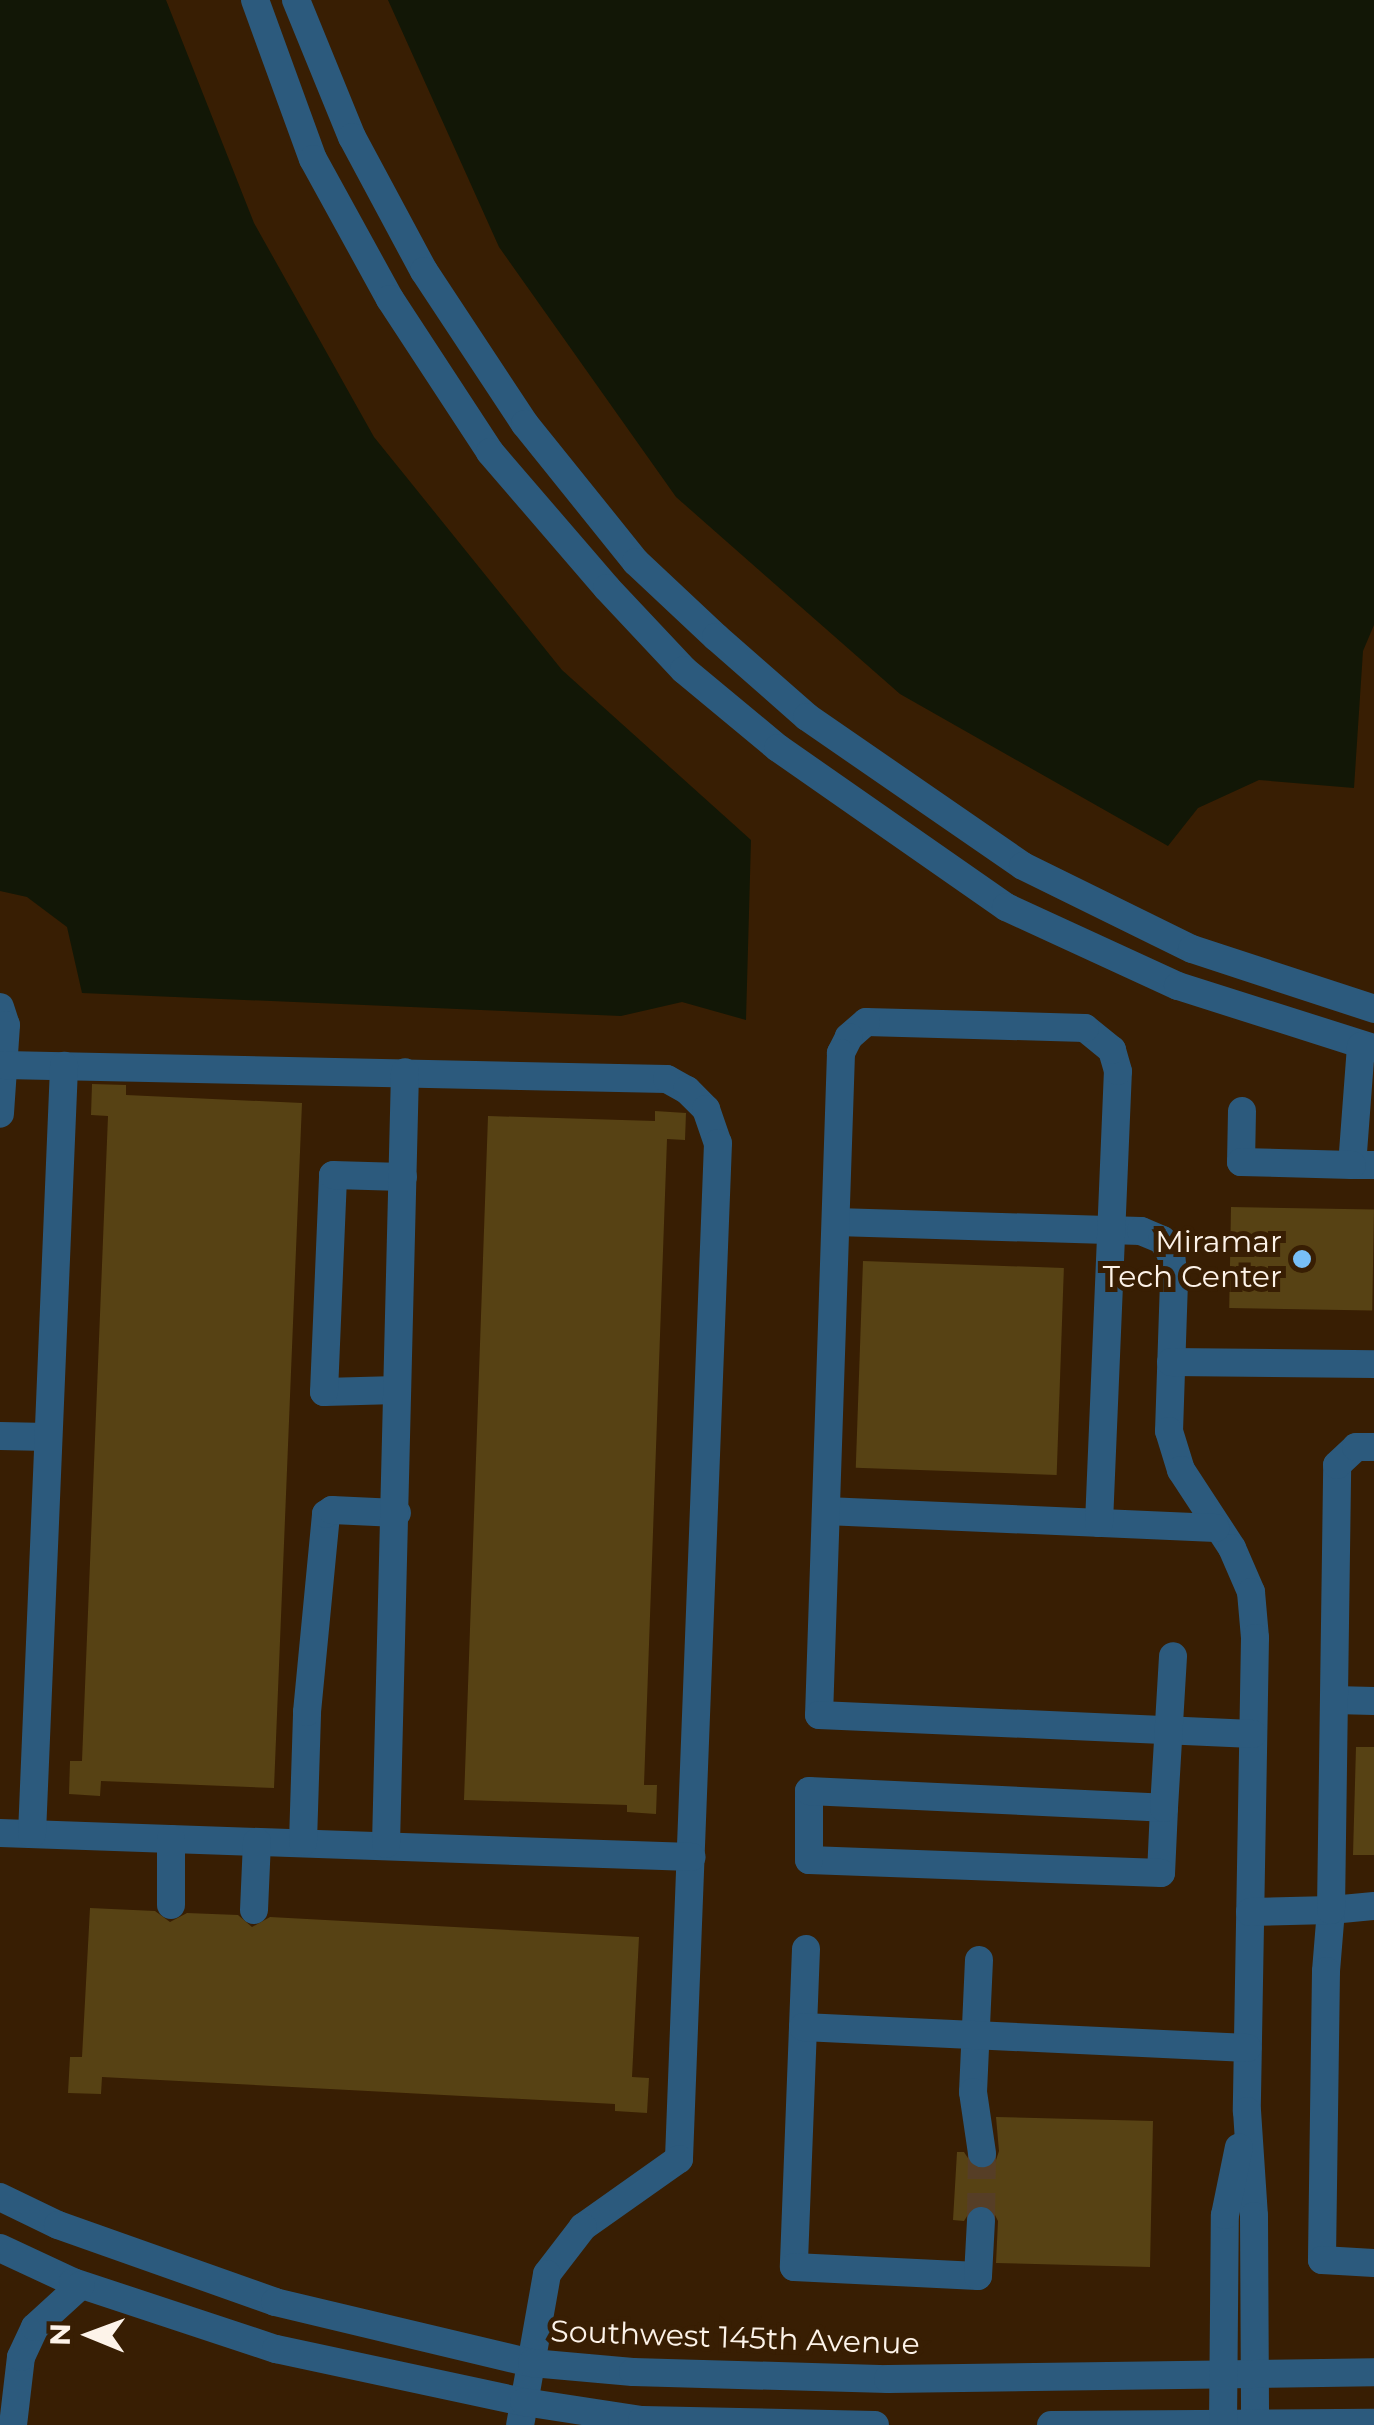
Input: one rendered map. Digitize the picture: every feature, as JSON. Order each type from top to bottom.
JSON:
[{"type":"street","points":[[254,0],[313,159],[390,299],[490,452],[607,588],[684,670],[778,748],[1006,907],[1178,986],[1368,1047],[1363,1165],[1241,1162],[1242,1111]]},
{"type":"street","points":[[296,0],[352,136],[424,271],[454,317],[525,424],[636,562],[716,638],[806,718],[1023,866],[1192,949],[1374,1009]]},
{"type":"street","points":[[0,1007],[6,1025],[0,1114]]},
{"type":"street","points":[[1099,1523],[1118,1071],[1112,1050],[1085,1028],[866,1022],[849,1037],[841,1053],[819,1715],[1253,1734]]},
{"type":"street","points":[[4,1065],[667,1079],[687,1090],[706,1109],[718,1143],[678,2159],[583,2227],[547,2274],[522,2413]]},
{"type":"street","points":[[32,1834],[64,1066]]},
{"type":"street","points":[[386,1844],[405,1072]]},
{"type":"street","points":[[397,1390],[324,1392],[334,1175],[403,1177]]},
{"type":"street","points":[[836,1222],[1141,1232],[1162,1240],[1170,1254],[1174,1281],[1169,1430],[1181,1470],[1232,1548],[1251,1592],[1253,1734],[1247,2111],[1254,2216],[1255,2424]]},
{"type":"street","points":[[1171,1362],[1374,1364]]},
{"type":"street","points":[[0,1436],[48,1437]]},
{"type":"street","points":[[1374,1448],[1356,1447],[1337,1465],[1322,2260],[1374,2263]]},
{"type":"street","points":[[303,1842],[307,1712],[326,1514],[332,1510],[397,1512]]},
{"type":"street","points":[[826,1511],[1216,1528]]},
{"type":"street","points":[[1164,1808],[809,1791],[808,1860],[1161,1873],[1173,1656]]},
{"type":"street","points":[[1334,1700],[1374,1700]]},
{"type":"street","points":[[0,1833],[692,1857]]},
{"type":"street","points":[[171,1905],[172,1839]]},
{"type":"street","points":[[254,1910],[257,1842]]},
{"type":"street","points":[[1250,1912],[1374,1906]]},
{"type":"street","points":[[806,1949],[794,2267],[978,2276],[981,2221]]},
{"type":"street","points":[[978,1960],[973,2092],[982,2153]]},
{"type":"street","points":[[803,2028],[1248,2048]]},
{"type":"street","points":[[1222,2425],[1225,2216],[1247,2111]]},
{"type":"street","name":"Southwest 145th Avenue","points":[[0,2198],[58,2225],[275,2302],[532,2363],[633,2372],[888,2378],[1374,2372]]},
{"type":"street","points":[[0,2248],[82,2284],[276,2349],[522,2413],[875,2425]]},
{"type":"street","points":[[13,2425],[20,2357],[35,2328],[82,2284]]},
{"type":"street","points":[[1050,2425],[1374,2423]]},
{"type":"shaded area","points":[[0,0],[166,0],[254,223],[374,437],[562,670],[751,840],[746,1020],[682,1002],[621,1016],[82,993],[67,927],[27,897],[0,891]]},
{"type":"shaded area","points":[[388,0],[1374,0],[1374,625],[1363,651],[1354,788],[1259,780],[1198,808],[1168,846],[900,694],[676,497],[499,247]]},
{"type":"building","points":[[92,1084],[126,1085],[126,1095],[302,1103],[274,1788],[101,1781],[100,1796],[69,1794],[70,1761],[82,1761],[108,1116],[91,1115]]},
{"type":"building","points":[[655,1111],[686,1113],[685,1140],[667,1139],[644,1785],[657,1785],[656,1814],[627,1812],[627,1805],[464,1800],[488,1116],[655,1121]]},
{"type":"building","name":"Miramar Tech Center","points":[[1231,1207],[1374,1209],[1372,1310],[1229,1308]]},
{"type":"building","points":[[863,1261],[1064,1268],[1057,1475],[856,1468]]},
{"type":"building","points":[[1356,1747],[1374,1747],[1374,1855],[1353,1855]]},
{"type":"building","points":[[90,1908],[155,1911],[170,1922],[187,1913],[238,1915],[252,1927],[270,1917],[639,1937],[632,2077],[649,2078],[647,2113],[615,2111],[615,2104],[102,2077],[101,2094],[68,2093],[70,2057],[82,2057]]},
{"type":"building","points":[[996,2117],[1153,2121],[1150,2267],[996,2263],[998,2221],[991,2207],[974,2205],[964,2221],[953,2220],[957,2152],[964,2152],[975,2169],[994,2166],[999,2151]]},
{"type":"tunnel","points":[[981,2221],[982,2153]]},
{"type":"place","name":"Miramar Tech Center","points":[[1302,1259]]}]
